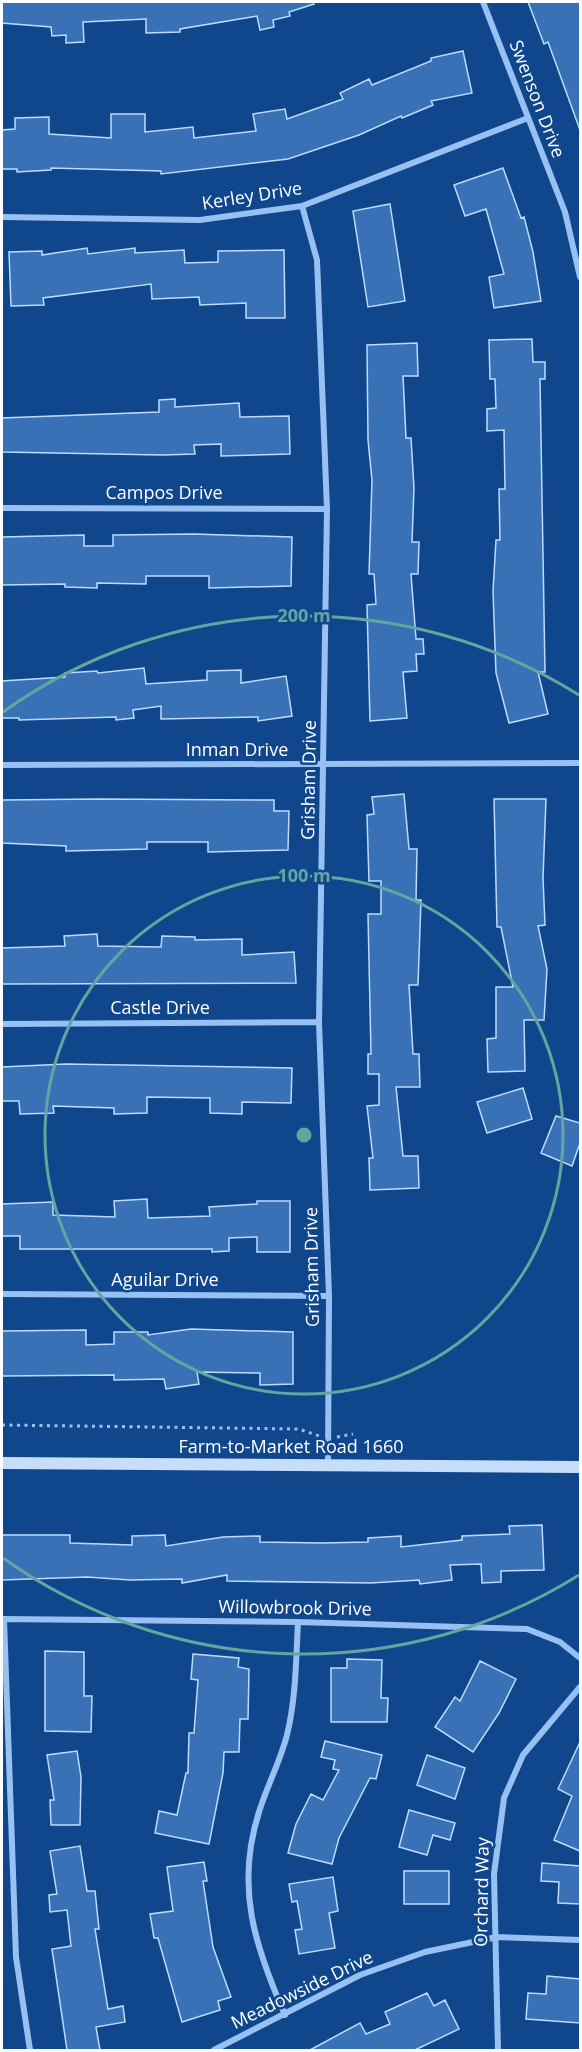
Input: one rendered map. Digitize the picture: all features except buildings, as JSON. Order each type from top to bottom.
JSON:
[{"type":"main road","name":"Farm-to-Market Road 1660","points":[[2,1462],[580,1467]]},
{"type":"street","name":"Swenson Drive","points":[[483,2],[565,212],[580,277]]},
{"type":"street","name":"Kerley Drive","points":[[2,217],[200,220],[302,206],[528,118]]},
{"type":"street","name":"Grisham Drive","points":[[302,206],[317,260],[327,509],[325,765],[319,1022],[329,1296],[328,1465]]},
{"type":"street","name":"Campos Drive","points":[[2,508],[327,509]]},
{"type":"street","name":"Inman Drive","points":[[2,765],[580,763]]},
{"type":"street","name":"Castle Drive","points":[[2,1024],[319,1022]]},
{"type":"street","name":"Aguilar Drive","points":[[2,1294],[329,1296]]},
{"type":"street","name":"Willowbrook Drive","points":[[3,1619],[298,1622],[527,1629],[560,1642],[580,1658]]},
{"type":"street","points":[[3,1619],[16,1956],[30,2050]]},
{"type":"street","points":[[285,2015],[254,1938],[248,1900],[250,1851],[259,1812],[277,1770],[293,1704],[298,1622]]},
{"type":"street","name":"Orchard Way","points":[[498,2050],[494,1874],[504,1798],[523,1755],[580,1687]]},
{"type":"street","name":"Meadowside Drive","points":[[214,2050],[360,1975],[425,1952],[497,1937],[580,1940]]},
{"type":"path","points":[[2,1425],[299,1429],[312,1436]]},
{"type":"path","points":[[347,1437],[353,1434]]}]
